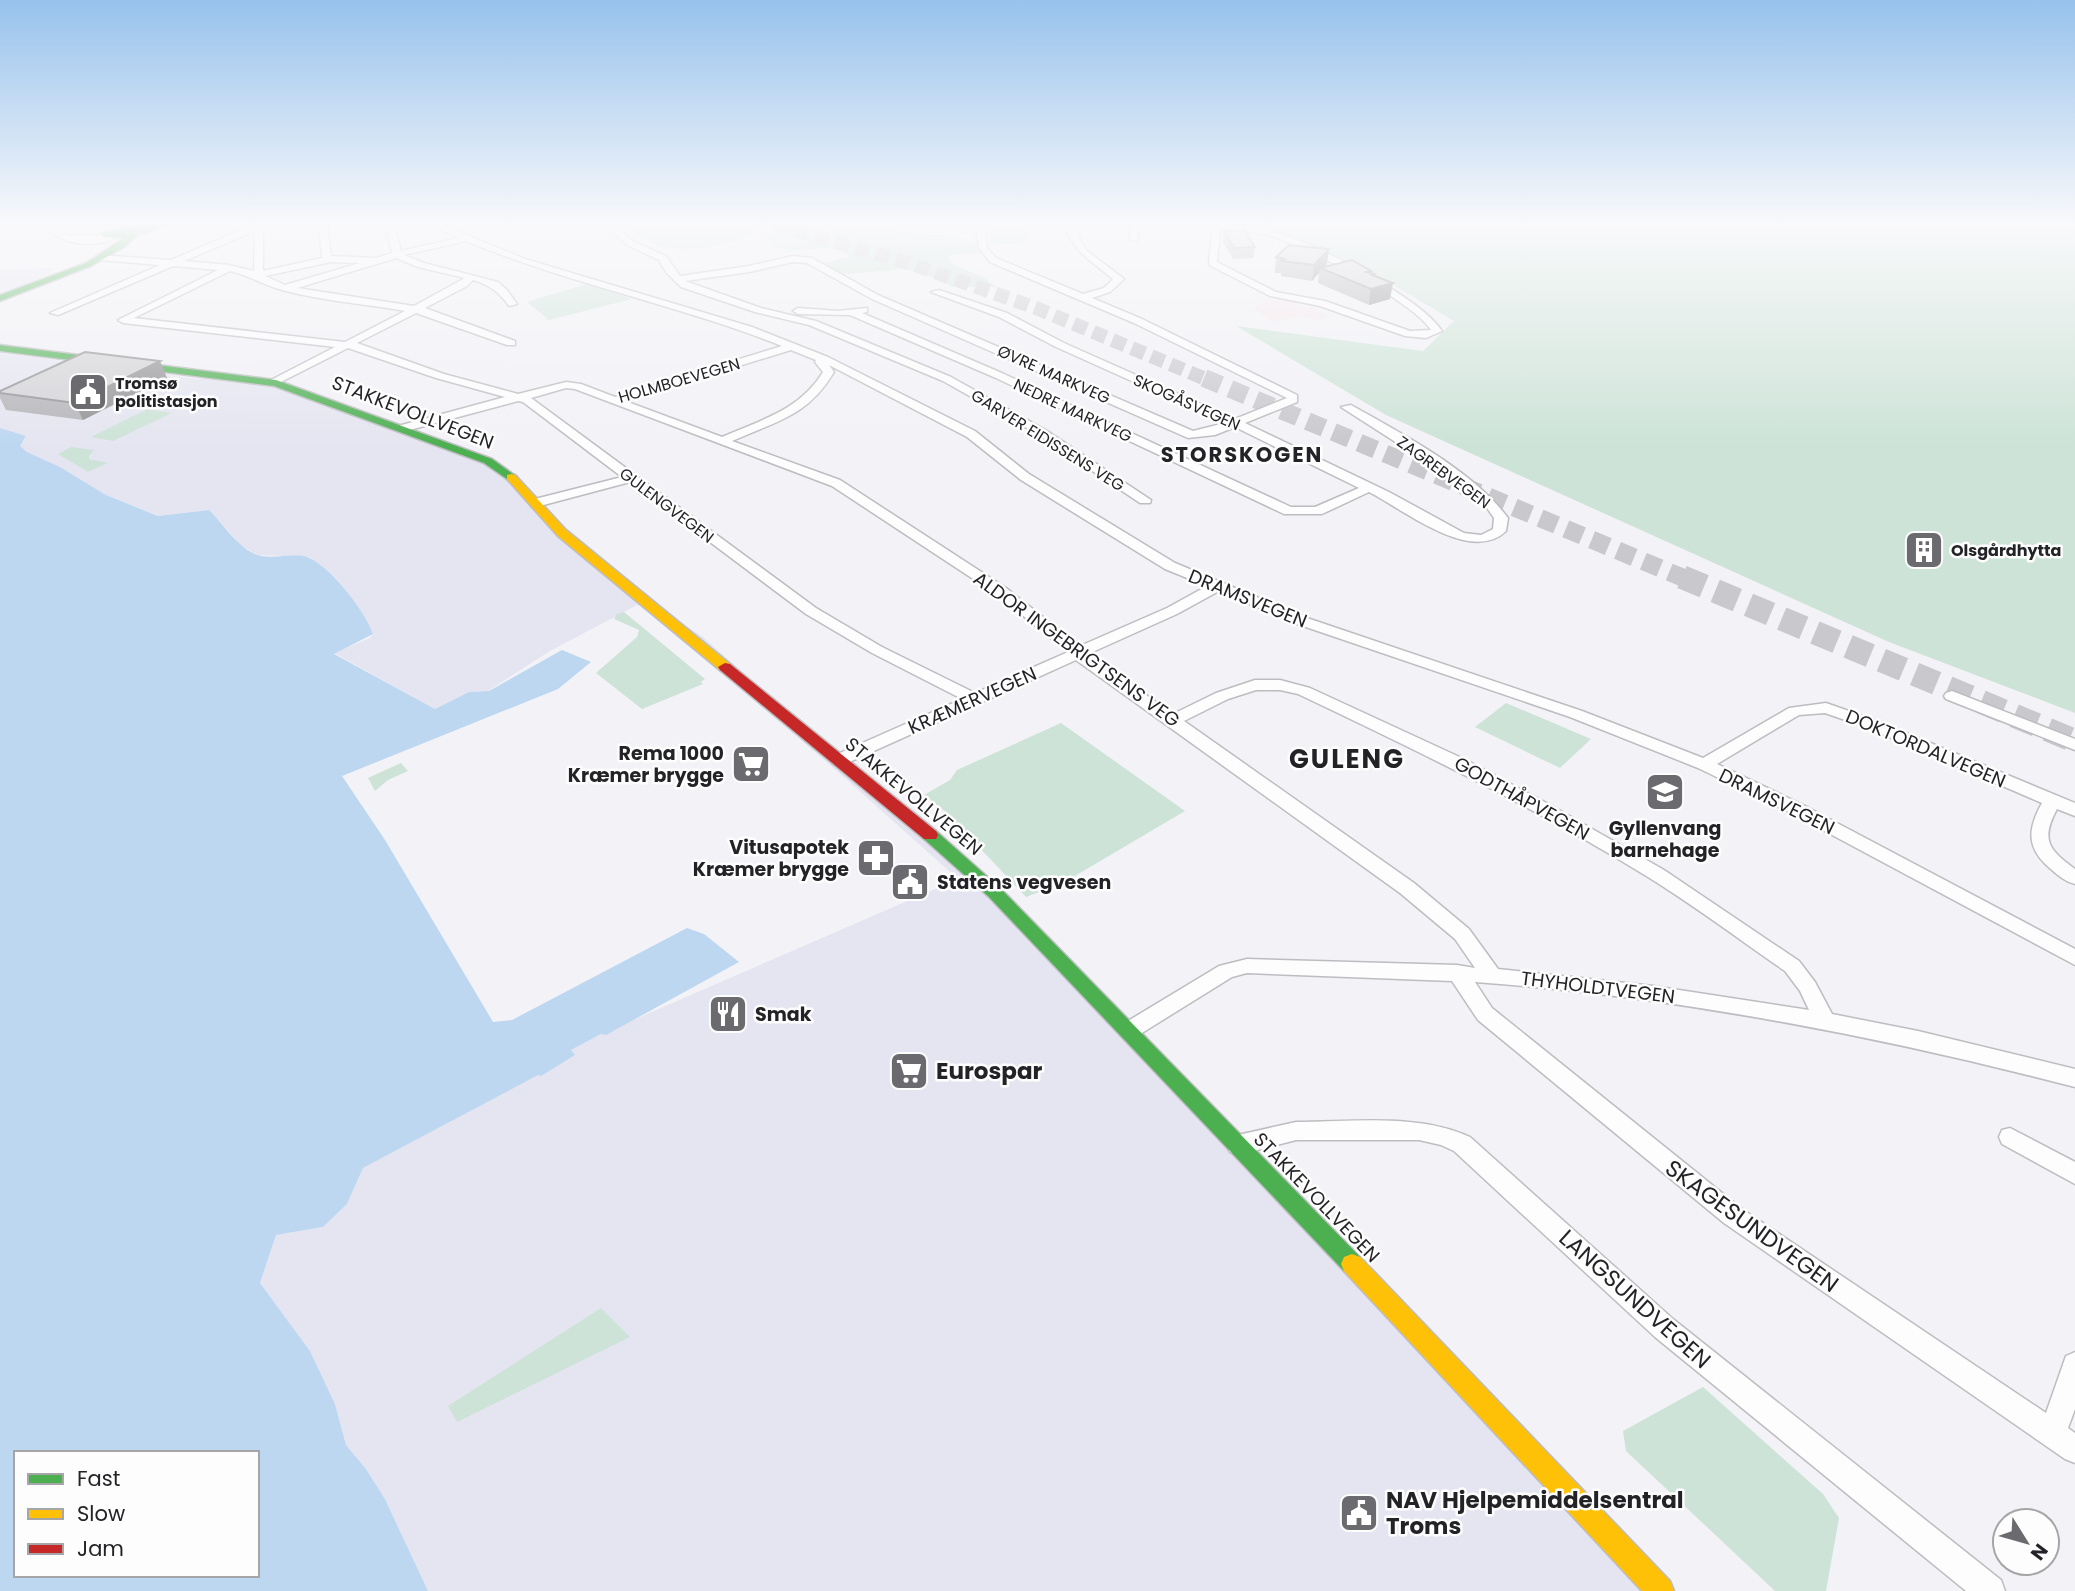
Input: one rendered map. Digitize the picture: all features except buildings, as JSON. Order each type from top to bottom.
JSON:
[{"type":"street","points":[[55,313],[88,298]]},
{"type":"street","name":"GULENGVEGEN","points":[[167,298],[123,320],[363,348],[440,376],[517,397],[534,405],[811,611],[877,650],[975,699]]},
{"type":"street","points":[[349,298],[417,309],[511,344]]},
{"type":"street","points":[[273,383],[437,298]]},
{"type":"street","points":[[508,298],[512,304]]},
{"type":"street","name":"DRAMSVEGEN","points":[[646,298],[793,346],[963,430],[988,446],[1025,477],[1170,566],[1315,625],[1576,715],[1703,764],[1797,809],[2075,958]]},
{"type":"street","name":"GARVER EIDISSENS VEG","points":[[722,298],[812,323],[947,379],[1043,433],[1145,500]]},
{"type":"street","name":"ØVRE MARKVEG","points":[[880,298],[1187,433],[1202,435],[1278,408],[1293,398],[1138,321],[1083,298]]},
{"type":"street","name":"SKOGÅSVEGEN","points":[[954,298],[1003,315],[1060,345],[1236,423],[1454,533],[1472,539]]},
{"type":"street","points":[[1295,298],[1329,305],[1409,334],[1430,334],[1438,329],[1434,321],[1400,298]]},
{"type":"street","points":[[662,303],[821,314],[853,313],[891,304]]},
{"type":"street","name":"NEDRE MARKVEG","points":[[853,313],[1011,381],[1289,511],[1317,511],[1368,488]]},
{"type":"street","name":"HOLMBOEVEGEN","points":[[402,428],[570,385],[614,401],[793,346]]},
{"type":"street","name":"STAKKEVOLLVEGEN","points":[[0,348],[273,383],[402,428],[488,461],[505,471],[562,533],[591,558],[839,760],[995,893],[1130,1030],[1462,1378],[1660,1591]]},
{"type":"street","points":[[724,440],[799,408],[810,400],[829,372],[820,362],[824,359]]},
{"type":"street","name":"ALDOR INGEBRIGTSENS VEG","points":[[614,401],[817,474],[844,487],[1011,599],[1072,644],[1077,653],[1330,832],[1450,922],[1473,947],[1491,975]]},
{"type":"street","name":"ZAGREBVEGEN","points":[[1347,407],[1434,462],[1491,504],[1501,518],[1499,531],[1490,537],[1472,539]]},
{"type":"street","points":[[536,503],[632,478]]},
{"type":"street","name":"KRÆMERVEGEN","points":[[839,760],[1172,611],[1218,586]]},
{"type":"street","name":"GODTHÅPVEGEN","points":[[1173,720],[1215,699],[1255,685],[1287,686],[1317,697],[1460,764],[1657,874],[1793,966],[1808,987],[1825,1021]]},
{"type":"street","points":[[1952,696],[2075,745]]},
{"type":"street","name":"DOKTORDALVEGEN","points":[[1703,764],[1795,711],[1826,708],[1874,725],[2075,810]]},
{"type":"street","points":[[2052,801],[2039,822],[2037,838],[2051,860],[2075,878]]},
{"type":"street","name":"THYHOLDTVEGEN","points":[[1130,1030],[1226,971],[1247,966],[1457,972],[1611,987],[1825,1021],[1897,1035],[2075,1078]]},
{"type":"street","name":"SKAGESUNDVEGEN","points":[[1457,972],[1475,1003],[1485,1014],[1705,1195],[1784,1253],[2075,1449]]},
{"type":"street","name":"LANGSUNDVEGEN","points":[[1238,1145],[1296,1131],[1419,1131],[1445,1136],[1462,1144],[1664,1328],[1990,1591]]},
{"type":"street","points":[[2010,1137],[2075,1174]]},
{"type":"street","points":[[2052,1432],[2071,1386],[2075,1365]]},
{"type":"shaded area","points":[[1272,300],[1296,301],[1302,308],[1311,307],[1332,318],[1314,320],[1300,316],[1274,322],[1251,308]]},
{"type":"shaded area","points":[[0,353],[198,379],[234,378],[268,385],[509,471],[555,522],[660,609],[703,637],[966,873],[1655,1591],[428,1591],[385,1499],[366,1469],[346,1445],[335,1404],[310,1351],[260,1283],[276,1235],[323,1227],[347,1204],[363,1168],[575,1055],[571,1050],[601,1034],[958,879],[641,603],[550,651],[488,691],[469,692],[435,709],[334,653],[370,638],[373,634],[356,605],[320,565],[309,557],[258,555],[242,546],[209,510],[159,516],[106,495],[60,467],[27,452],[20,446],[26,437],[0,428]]},
{"type":"green space","points":[[540,298],[632,299],[549,320],[527,302]]},
{"type":"green space","points":[[1416,298],[2075,298],[2075,713],[1889,642],[1386,415],[1236,326],[1423,351],[1454,321]]},
{"type":"green space","points":[[147,409],[172,413],[113,441],[91,437]]},
{"type":"green space","points":[[71,447],[94,450],[89,459],[108,463],[88,472],[58,454]]},
{"type":"green space","points":[[624,612],[705,679],[701,682],[703,684],[642,709],[596,673],[637,637],[639,630],[614,619],[617,614]]},
{"type":"green space","points":[[1506,703],[1591,739],[1560,768],[1475,727]]},
{"type":"green space","points":[[1061,723],[1185,811],[1063,883],[1026,897],[947,813],[924,795],[950,780],[957,770]]},
{"type":"green space","points":[[401,763],[408,771],[388,780],[375,791],[368,778]]},
{"type":"green space","points":[[601,1308],[630,1337],[457,1422],[448,1406]]},
{"type":"green space","points":[[1703,1387],[1823,1494],[1839,1518],[1826,1591],[1775,1591],[1626,1451],[1623,1431]]},
{"type":"water","points":[[0,428],[26,436],[20,446],[27,452],[60,467],[106,495],[158,516],[209,510],[236,540],[255,554],[266,557],[303,556],[323,567],[344,588],[373,634],[334,654],[435,709],[469,692],[489,691],[562,650],[591,662],[558,689],[342,776],[385,840],[493,1022],[512,1020],[687,928],[704,934],[739,962],[606,1035],[601,1034],[571,1050],[575,1055],[541,1076],[538,1075],[363,1168],[347,1204],[323,1227],[276,1235],[260,1283],[310,1351],[335,1404],[346,1445],[366,1469],[385,1499],[428,1591],[0,1591]]},
{"type":"tunnel","points":[[1008,298],[1208,380]]},
{"type":"tunnel","points":[[1204,378],[1686,579]]},
{"type":"tunnel","points":[[1682,577],[2075,741]]},
{"type":"traffic: fast","points":[[0,348],[276,383],[488,461],[511,477]]},
{"type":"traffic: fast","points":[[930,835],[995,893],[1352,1264]]},
{"type":"traffic: slow","points":[[511,477],[562,533],[725,667]]},
{"type":"traffic: slow","points":[[1352,1264],[1660,1591]]},
{"type":"traffic: jam","points":[[725,667],[930,835]]},
{"type":"place","name":"Tromsø politistasjon","points":[[88,392]]},
{"type":"place","name":"Olsgårdhytta","points":[[1924,550]]},
{"type":"place","name":"Rema 1000 Kræmer brygge","points":[[751,764]]},
{"type":"place","name":"Gyllenvang barnehage","points":[[1665,792]]},
{"type":"place","name":"Vitusapotek Kræmer brygge","points":[[876,858]]},
{"type":"place","name":"Statens vegvesen","points":[[910,882]]},
{"type":"place","name":"Smak","points":[[728,1014]]},
{"type":"place","name":"Eurospar","points":[[909,1071]]},
{"type":"place","name":"NAV Hjelpemiddelsentral Troms","points":[[1359,1513]]},
{"type":"district","name":"STORSKOGEN","points":[[1242,455]]},
{"type":"district","name":"GULENG","points":[[1347,759]]}]
